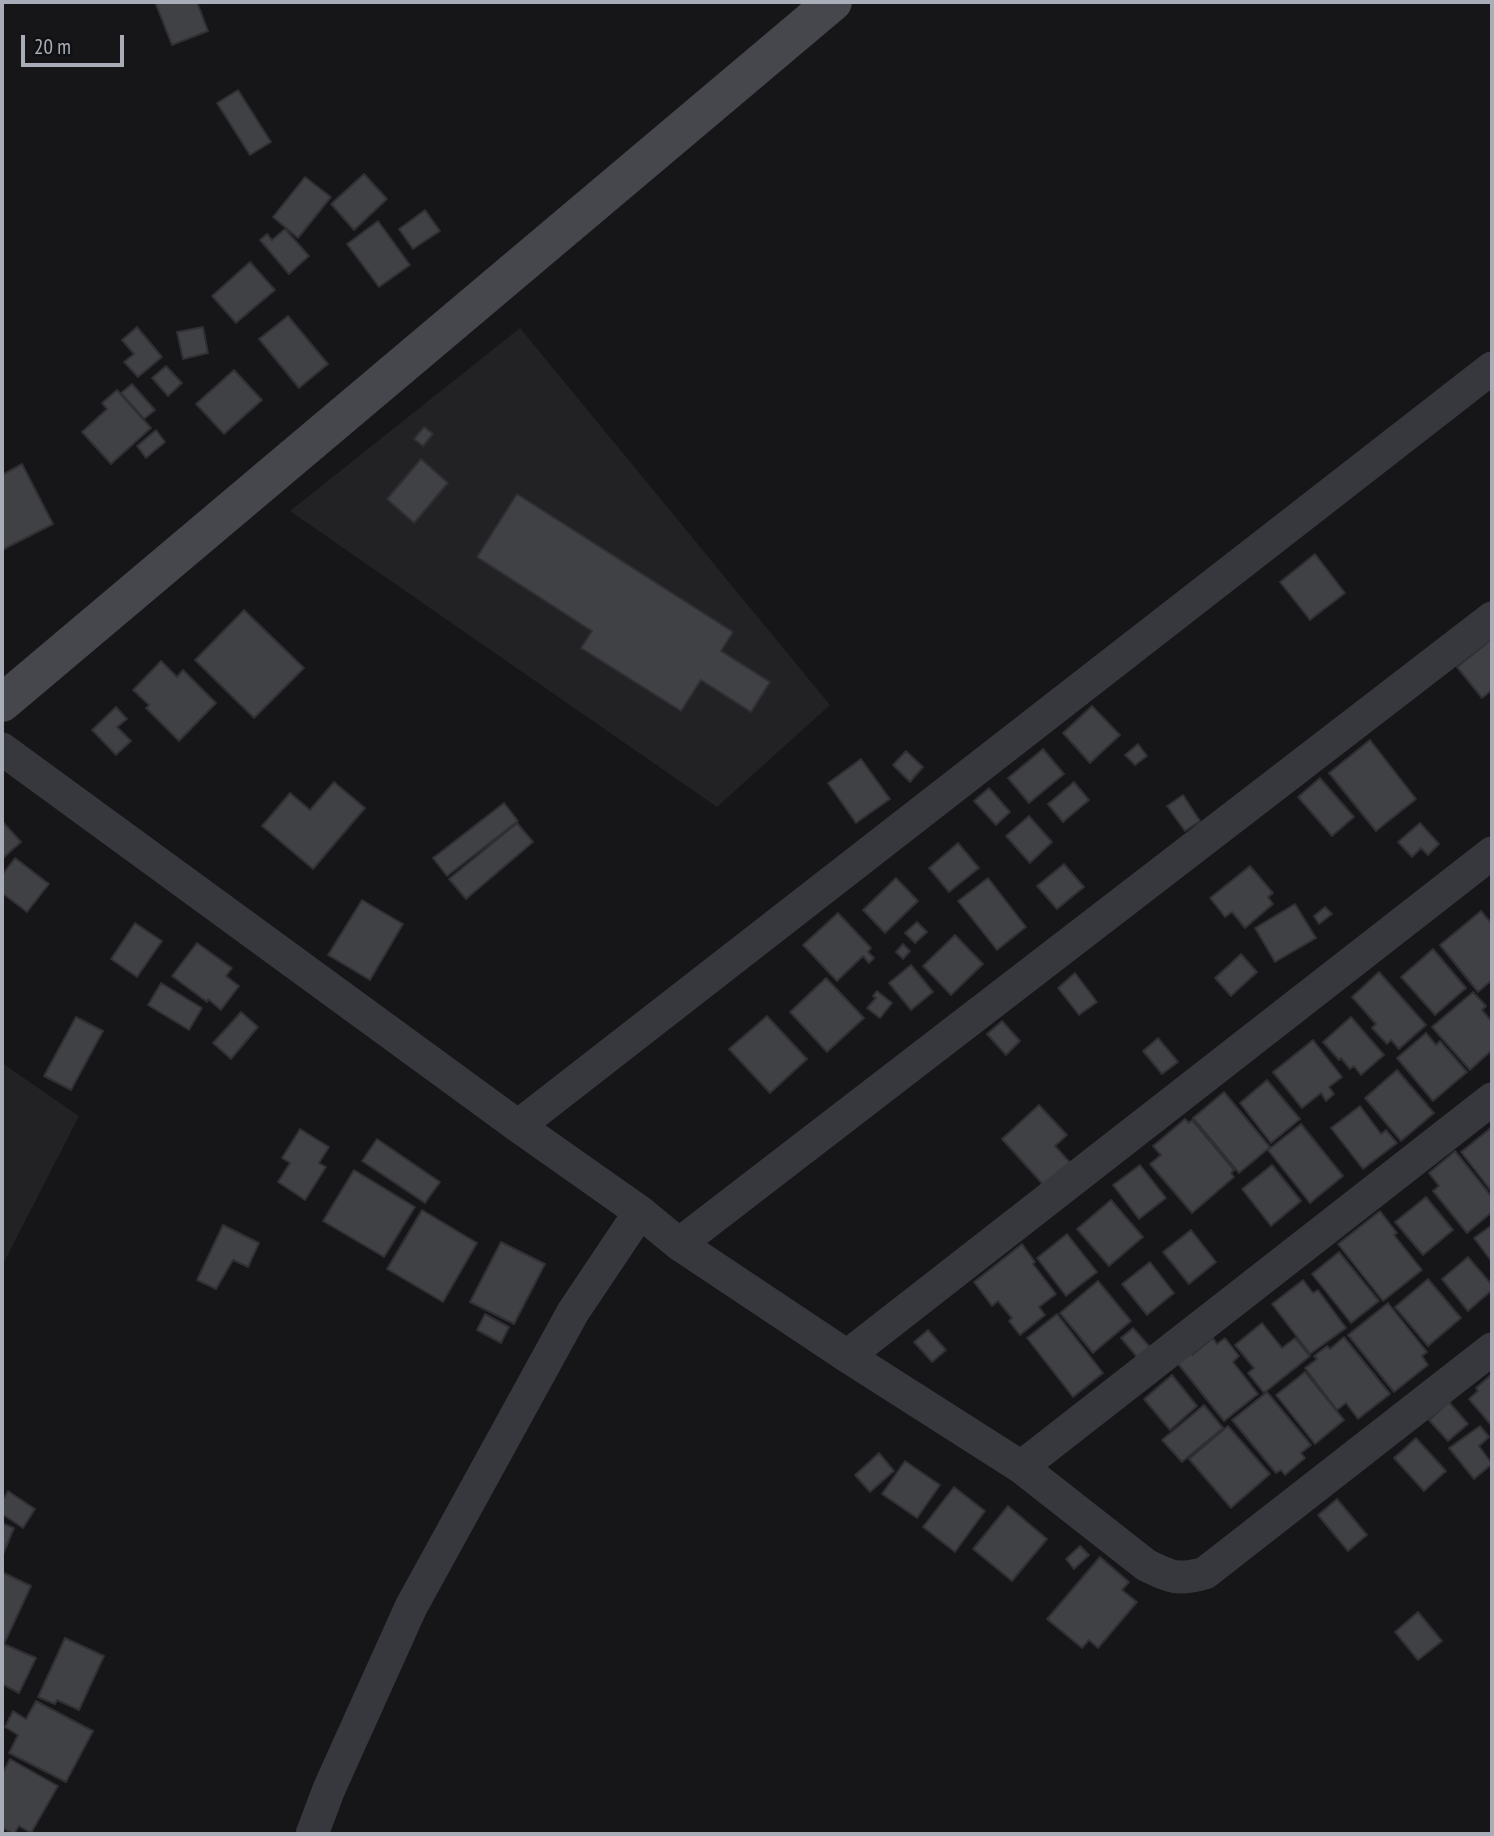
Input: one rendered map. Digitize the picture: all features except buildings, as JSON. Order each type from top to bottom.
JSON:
[{"type":"main road","points":[[2,703],[833,2]]},
{"type":"street","points":[[518,1126],[1492,368]]},
{"type":"street","points":[[679,1244],[1492,618]]},
{"type":"street","points":[[2,749],[640,1212],[679,1244],[1021,1467],[1146,1564],[1167,1576],[1184,1579],[1205,1573],[1492,1349]]},
{"type":"street","points":[[847,1356],[1492,853]]},
{"type":"street","points":[[1021,1467],[1492,1099]]},
{"type":"street","points":[[312,1834],[329,1789],[411,1608],[573,1312],[640,1212]]},
{"type":"shaded area","points":[[520,328],[830,705],[717,807],[290,511]]},
{"type":"shaded area","points":[[2,1063],[79,1116],[2,1266]]}]
